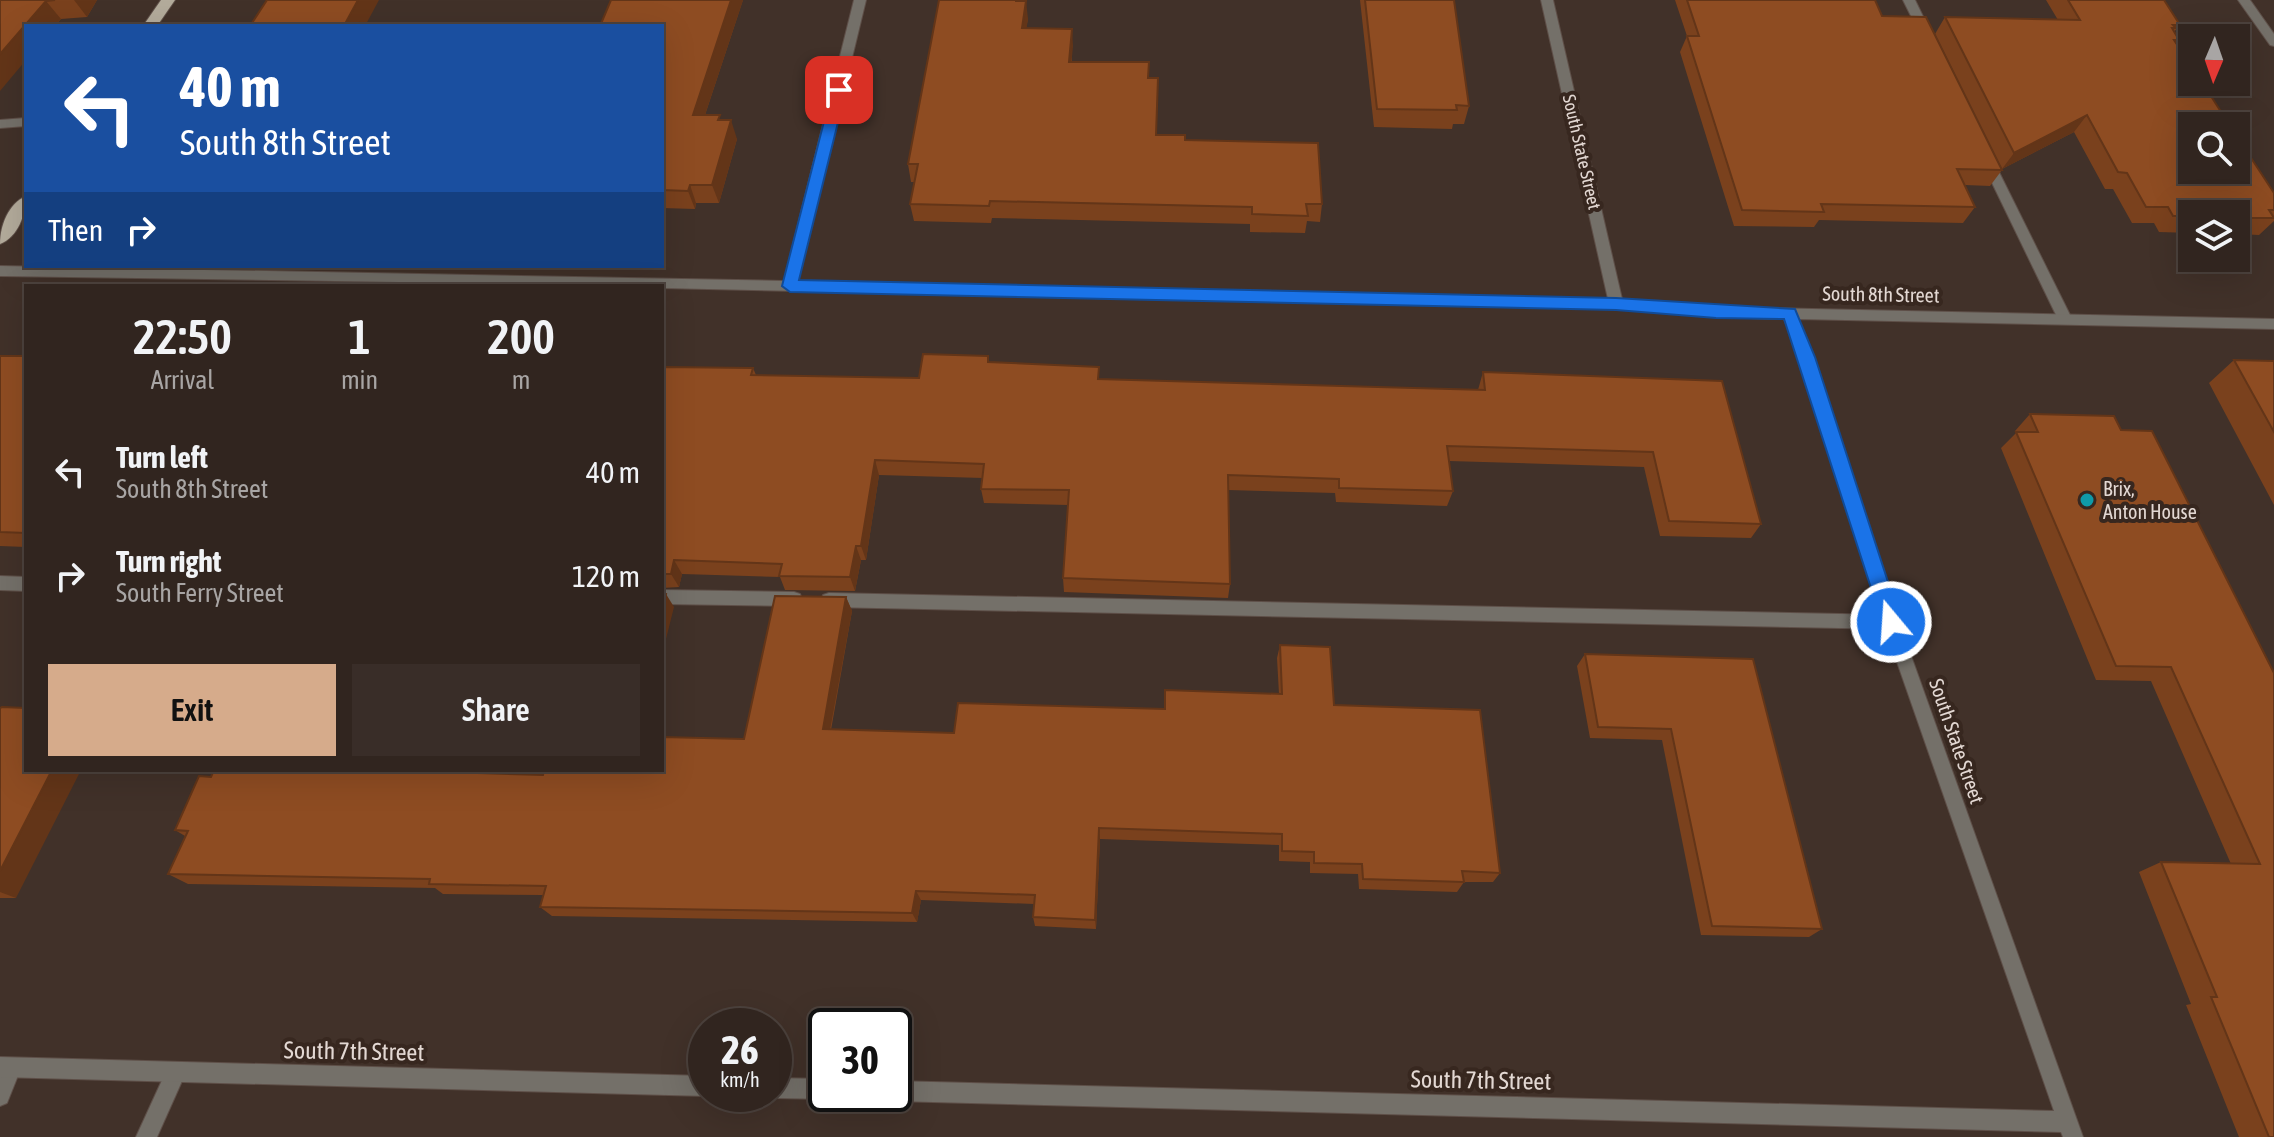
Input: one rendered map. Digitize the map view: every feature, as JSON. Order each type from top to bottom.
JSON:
[{"type":"main road","points":[[151,24],[168,0]]},
{"type":"main road","points":[[0,238],[24,205]]},
{"type":"street","points":[[790,286],[860,0]]},
{"type":"street","name":"South State Street","points":[[1547,0],[1616,304]]},
{"type":"street","points":[[1909,0],[1936,55]]},
{"type":"street","points":[[2244,0],[2274,42]]},
{"type":"street","points":[[0,124],[24,122]]},
{"type":"street","points":[[1977,138],[2065,319]]},
{"type":"street","name":"South 8th Street","points":[[0,271],[1616,304],[1716,312],[2274,324]]},
{"type":"street","name":"South State Street","points":[[1789,313],[1807,357],[1891,622],[2070,1129]]},
{"type":"street","points":[[0,583],[24,584]]},
{"type":"street","points":[[664,597],[1891,622]]},
{"type":"street","points":[[0,1096],[6,1067]]},
{"type":"street","name":"South 7th Street","points":[[6,1067],[688,1086]]},
{"type":"street","points":[[146,1137],[176,1072]]},
{"type":"street","name":"South 7th Street","points":[[912,1092],[2070,1129]]},
{"type":"building","points":[[0,0],[55,0],[46,1],[0,54]]},
{"type":"building","points":[[267,0],[358,0],[346,22],[357,24],[251,24]]},
{"type":"building","points":[[611,0],[731,0],[693,115],[720,115],[718,120],[731,120],[712,185],[690,185],[688,191],[664,190],[664,24],[601,24]]},
{"type":"building","points":[[939,0],[1026,1],[1022,28],[1072,29],[1069,62],[1149,62],[1148,78],[1158,78],[1156,135],[1185,135],[1185,140],[1318,143],[1322,204],[1306,204],[1308,216],[1252,214],[1252,207],[990,201],[989,206],[910,204],[918,164],[908,164]]},
{"type":"building","points":[[1365,0],[1454,0],[1469,106],[1456,105],[1457,110],[1377,109]]},
{"type":"building","points":[[1687,0],[1875,0],[1882,16],[1926,17],[2002,170],[1957,169],[1975,207],[1821,204],[1824,212],[1742,210],[1687,36],[1699,36]]},
{"type":"building","points":[[2068,0],[2164,0],[2179,24],[2172,28],[2178,38],[2174,40],[2178,46],[2178,96],[2211,96],[2221,112],[2178,112],[2178,184],[2250,184],[2250,156],[2274,193],[2274,210],[2269,210],[2274,218],[2250,218],[2250,200],[2178,200],[2178,216],[2173,216],[2168,207],[2146,207],[2127,173],[2118,172],[2087,115],[2014,153],[1945,17],[2080,20]]},
{"type":"building","points":[[923,354],[988,356],[988,362],[1099,367],[1098,379],[1485,390],[1483,372],[1722,381],[1761,524],[1669,521],[1653,452],[1447,446],[1453,491],[1339,488],[1339,479],[1228,475],[1230,584],[1063,578],[1069,490],[981,489],[984,464],[875,460],[861,546],[856,546],[850,577],[779,576],[782,564],[674,560],[671,574],[664,574],[664,367],[753,368],[751,375],[919,378]]},
{"type":"building","points":[[0,356],[24,356],[24,533],[0,532]]},
{"type":"building","points":[[2234,360],[2274,361],[2274,432]]},
{"type":"building","points":[[2030,414],[2114,416],[2121,430],[2152,431],[2274,673],[2274,1137],[2269,1137],[2211,997],[2217,997],[2161,862],[2260,864],[2171,667],[2116,666],[2016,432],[2038,432]]},
{"type":"building","points":[[775,596],[846,597],[823,729],[954,733],[958,703],[1165,709],[1165,690],[1282,694],[1280,645],[1330,647],[1334,705],[1480,710],[1500,873],[1462,871],[1464,882],[1363,879],[1362,864],[1314,863],[1314,852],[1282,851],[1282,834],[1099,828],[1095,920],[1033,917],[1035,895],[916,891],[912,913],[540,907],[546,886],[429,884],[430,879],[168,874],[188,831],[175,830],[199,776],[211,777],[213,772],[543,775],[544,772],[664,772],[664,737],[744,739]]},
{"type":"building","points":[[1585,654],[1753,659],[1822,929],[1712,926],[1671,729],[1598,727]]},
{"type":"building","points":[[0,708],[24,708],[24,772],[51,772],[0,871]]},
{"type":"place","name":"Brix, Anton House","points":[[2087,500]]},
{"type":"route","points":[[839,90],[790,286],[1616,304],[1716,312],[1789,313],[1807,357],[1891,622]]}]
